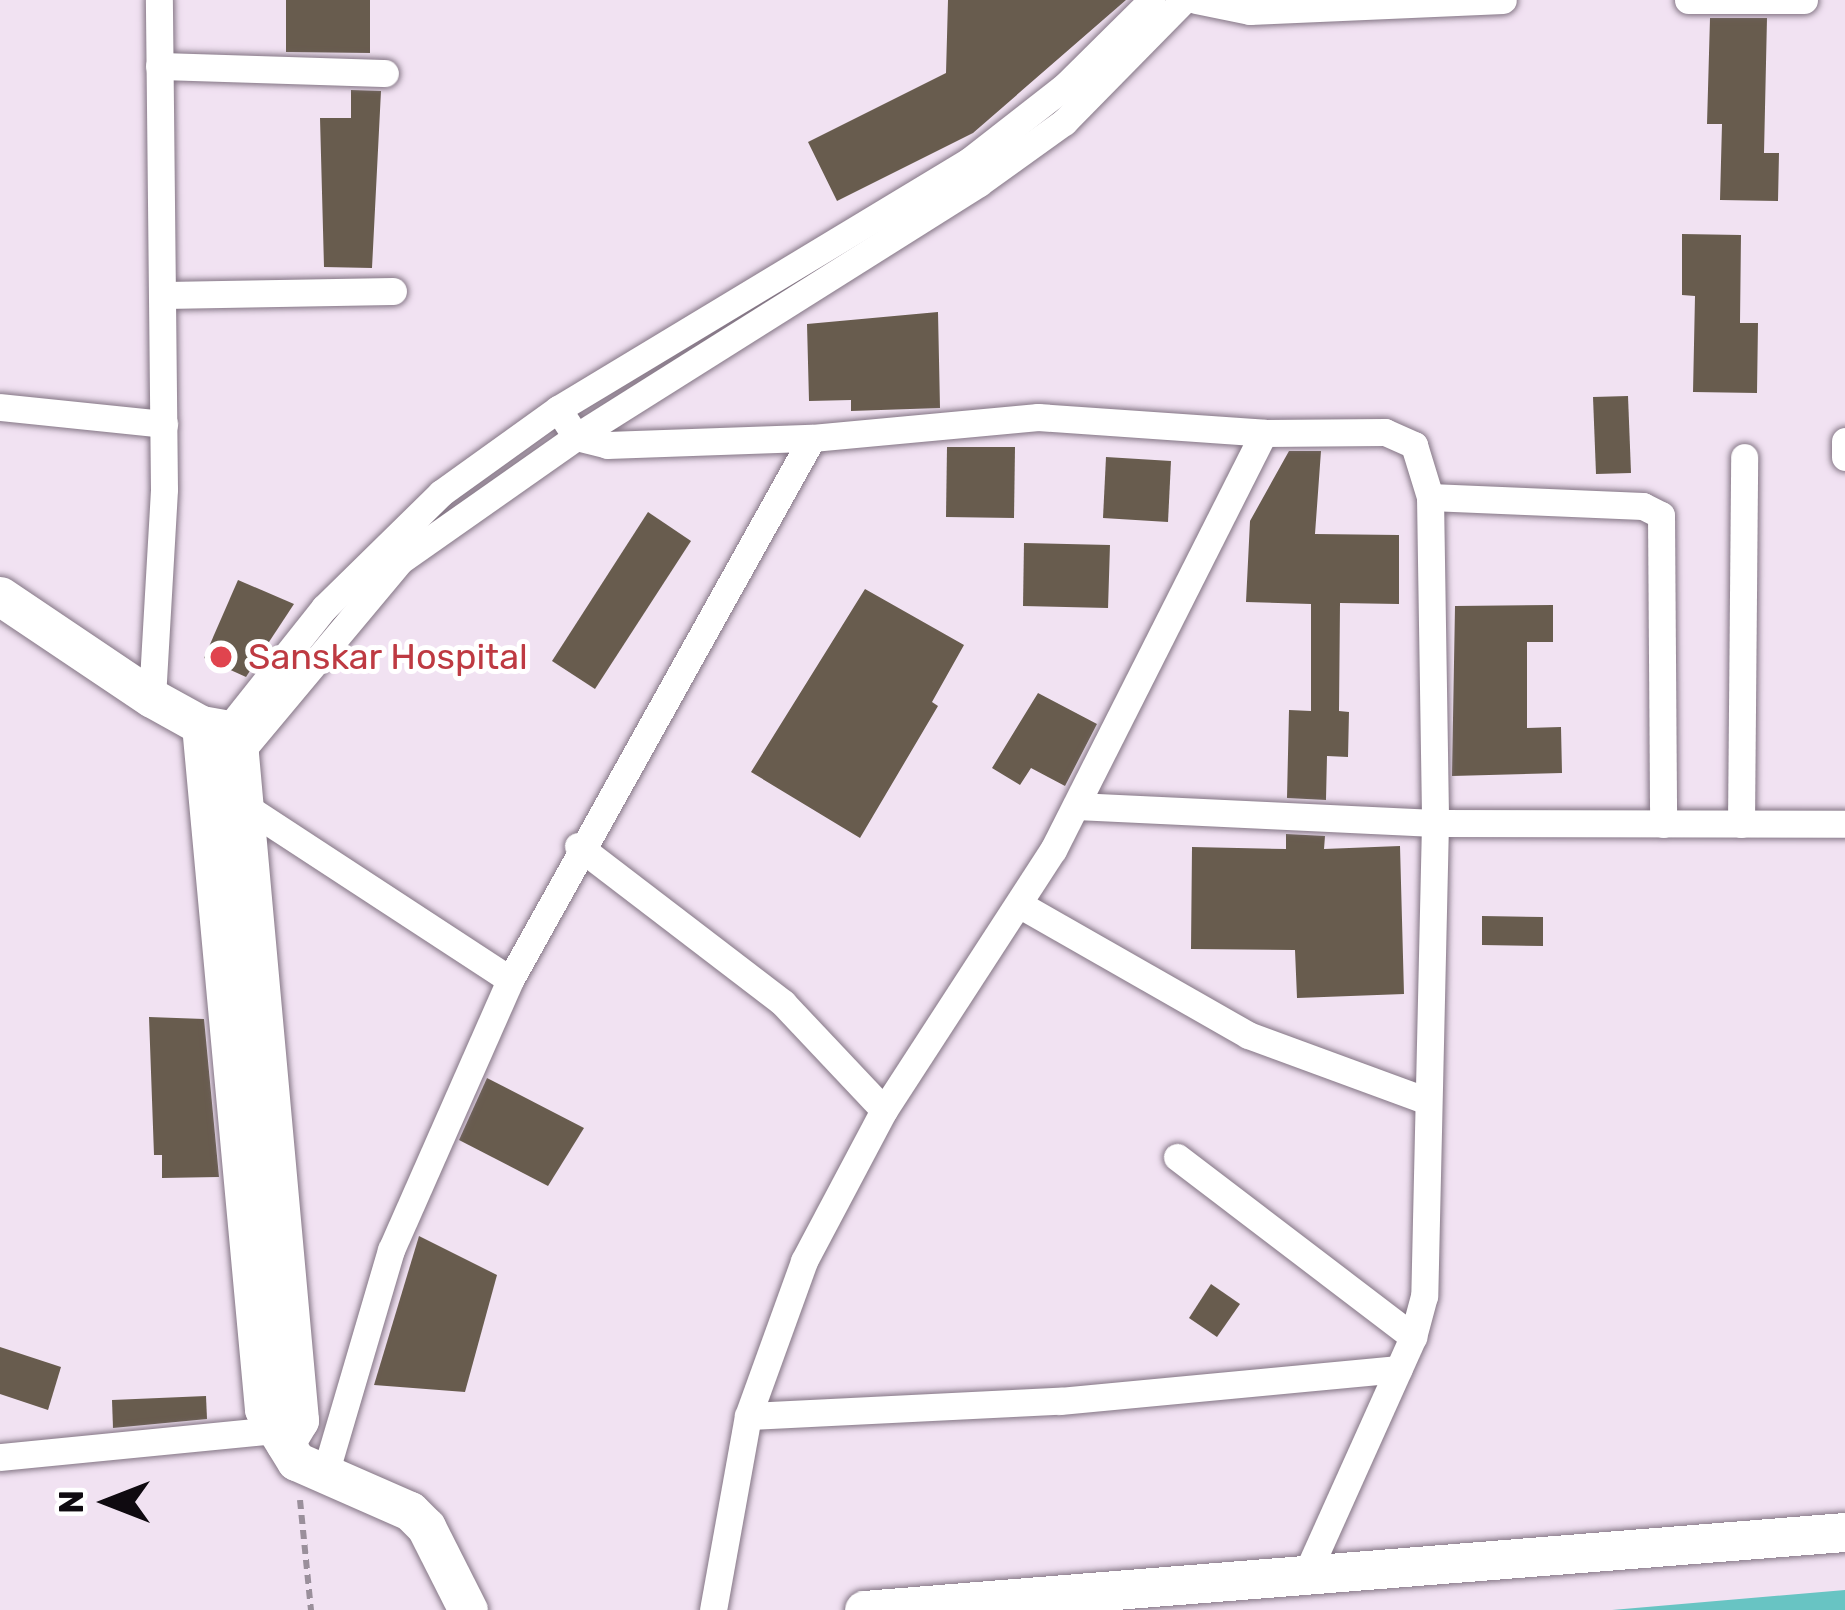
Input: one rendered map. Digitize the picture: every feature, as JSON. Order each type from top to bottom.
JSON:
[{"type":"street","points":[[152,698],[164,424],[158,0]]},
{"type":"street","points":[[468,1610],[426,1527],[410,1511],[296,1452],[264,1408],[215,751],[390,536],[558,409],[969,161],[1099,57],[1151,0]]},
{"type":"street","points":[[215,751],[401,560],[576,436],[979,183],[1064,122],[1184,0]]},
{"type":"street","points":[[1196,0],[1250,11],[1502,0]]},
{"type":"street","points":[[1688,0],[1804,0]]},
{"type":"street","points":[[159,66],[385,73]]},
{"type":"street","points":[[164,295],[393,291]]},
{"type":"street","points":[[0,407],[164,424]]},
{"type":"street","points":[[558,409],[576,436],[608,445],[812,438],[1038,417],[1264,433],[1406,437],[1420,454],[1430,497],[1436,823],[1425,1100],[1426,1252],[1413,1337],[1306,1575]]},
{"type":"street","points":[[713,1610],[748,1417],[804,1262],[884,1110],[1022,906],[1264,433]]},
{"type":"street","points":[[296,1452],[510,980],[578,846],[812,438]]},
{"type":"street","points":[[1845,440],[1845,457]]},
{"type":"street","points":[[1741,824],[1744,457]]},
{"type":"street","points":[[1430,497],[1643,506],[1661,515],[1663,824]]},
{"type":"street","points":[[0,596],[152,698],[215,751],[243,805],[299,1420],[296,1452]]},
{"type":"street","points":[[243,805],[510,980]]},
{"type":"street","points":[[1076,806],[1436,823],[1845,824]]},
{"type":"street","points":[[578,846],[783,1003],[884,1110]]},
{"type":"street","points":[[1022,906],[1248,1035],[1425,1100]]},
{"type":"street","points":[[1177,1157],[1413,1337]]},
{"type":"street","points":[[748,1417],[1060,1401],[1398,1369]]},
{"type":"street","points":[[0,1456],[296,1452]]},
{"type":"street","points":[[864,1610],[1845,1532]]},
{"type":"path","points":[[296,1452],[310,1610]]},
{"type":"shaded area","points":[[1845,1590],[1845,1610],[1612,1610]]},
{"type":"building","points":[[286,0],[370,0],[370,53],[286,52]]},
{"type":"building","points":[[948,0],[1126,0],[973,133],[837,201],[808,142],[946,73]]},
{"type":"building","points":[[1710,18],[1767,18],[1764,153],[1779,153],[1778,201],[1720,200],[1722,124],[1707,124]]},
{"type":"building","points":[[351,90],[381,91],[372,268],[324,267],[320,118],[351,118]]},
{"type":"building","points":[[1682,234],[1741,235],[1740,323],[1758,323],[1757,393],[1693,392],[1695,296],[1682,295]]},
{"type":"building","points":[[938,312],[940,408],[851,411],[851,400],[809,401],[807,324]]},
{"type":"building","points":[[1628,396],[1631,473],[1596,474],[1593,397]]},
{"type":"building","points":[[947,447],[1015,447],[1014,518],[946,517]]},
{"type":"building","points":[[1289,451],[1321,451],[1315,534],[1399,535],[1399,604],[1340,603],[1339,711],[1349,712],[1348,757],[1327,756],[1326,800],[1287,798],[1289,710],[1311,711],[1311,604],[1246,602],[1250,521]]},
{"type":"building","points":[[1106,457],[1171,461],[1168,522],[1103,518]]},
{"type":"building","points":[[648,512],[691,541],[595,689],[552,661]]},
{"type":"building","points":[[1024,543],[1110,545],[1108,608],[1023,606]]},
{"type":"building","points":[[238,580],[294,604],[246,677],[204,658]]},
{"type":"building","points":[[865,589],[964,645],[932,702],[938,706],[860,838],[751,772]]},
{"type":"building","points":[[1553,605],[1553,642],[1527,642],[1527,728],[1561,727],[1562,773],[1452,776],[1455,606]]},
{"type":"building","points":[[1038,693],[1097,724],[1065,786],[1031,768],[1020,785],[992,768]]},
{"type":"building","points":[[1286,834],[1325,836],[1324,849],[1400,846],[1404,994],[1297,998],[1295,950],[1191,949],[1192,847],[1286,849]]},
{"type":"building","points":[[1482,916],[1543,917],[1543,946],[1482,945]]},
{"type":"building","points":[[149,1017],[204,1019],[219,1177],[162,1178],[162,1155],[154,1155]]},
{"type":"building","points":[[487,1078],[584,1128],[548,1186],[459,1140]]},
{"type":"building","points":[[419,1236],[497,1275],[465,1392],[374,1385]]},
{"type":"building","points":[[1211,1284],[1240,1304],[1217,1337],[1189,1318]]},
{"type":"building","points":[[0,1347],[61,1367],[48,1410],[0,1394]]},
{"type":"building","points":[[206,1396],[207,1419],[113,1428],[112,1400]]},
{"type":"place","name":"Sanskar Hospital","points":[[221,657]]}]
